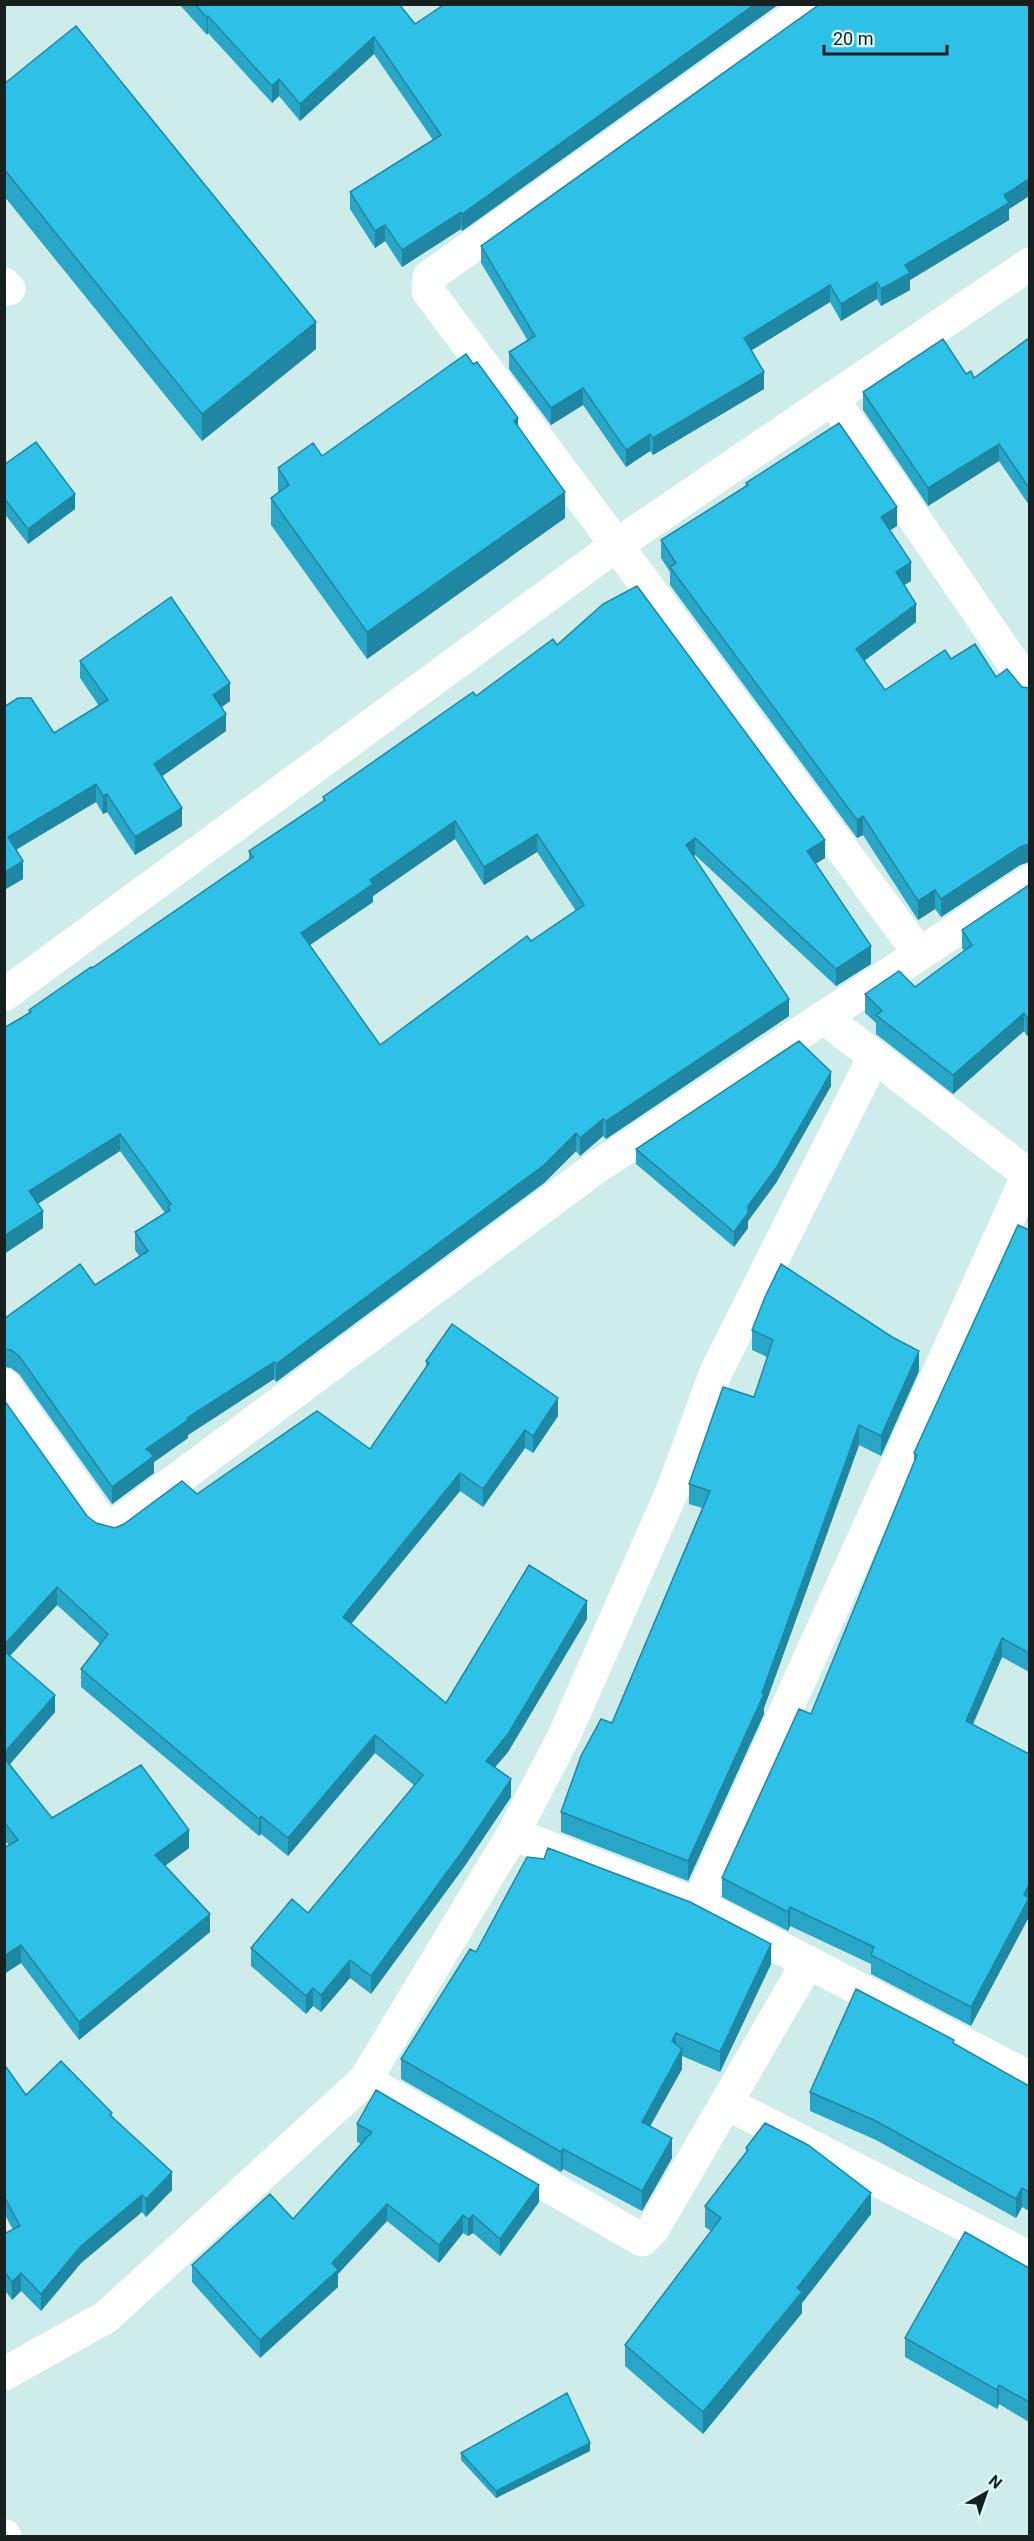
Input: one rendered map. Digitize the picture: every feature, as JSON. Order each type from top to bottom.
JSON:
[{"type":"street","points":[[812,4],[429,277],[428,291],[919,953]]},
{"type":"street","points":[[4,995],[615,546],[1029,264]]},
{"type":"street","points":[[832,398],[1029,688]]},
{"type":"street","points":[[4,1385],[102,1523],[113,1527],[594,1169],[1029,881]]},
{"type":"street","points":[[698,1905],[1029,1175],[823,1017]]},
{"type":"street","points":[[4,2374],[106,2317],[365,2080],[513,1834],[564,1736],[673,1489],[716,1372],[874,1057]]},
{"type":"street","points":[[513,1834],[698,1905],[1029,2078]]},
{"type":"street","points":[[365,2080],[642,2240],[653,2229],[808,1962]]},
{"type":"street","points":[[726,2103],[1029,2258]]},
{"type":"building","points":[[195,4],[399,4],[415,24],[445,4],[755,4],[462,214],[461,212],[402,250],[385,225],[375,231],[350,192],[441,135],[374,37],[300,104],[279,79],[272,86]]},
{"type":"building","points":[[820,4],[1029,4],[1029,179],[1004,195],[1009,203],[905,265],[910,273],[881,289],[877,282],[841,304],[830,285],[744,338],[764,372],[653,438],[650,434],[626,450],[583,388],[551,408],[509,352],[535,336],[481,246]]},
{"type":"building","points":[[76,26],[316,322],[202,414],[4,169],[4,84]]},
{"type":"building","points":[[1029,338],[1029,488],[999,444],[928,488],[863,392],[943,339],[966,374],[971,371],[974,378]]},
{"type":"building","points":[[466,354],[473,364],[477,362],[518,418],[514,421],[565,492],[367,632],[271,498],[289,485],[278,468],[313,443],[322,456]]},
{"type":"building","points":[[839,423],[897,507],[881,517],[911,562],[896,572],[916,604],[856,649],[885,690],[945,650],[951,659],[975,644],[996,677],[1007,669],[1022,687],[1029,688],[1029,844],[1020,847],[941,899],[935,890],[918,901],[863,816],[857,820],[670,567],[676,563],[661,540],[748,485],[746,483]]},
{"type":"building","points":[[36,442],[75,494],[28,529],[4,498],[4,465]]},
{"type":"building","points":[[637,586],[825,840],[807,851],[871,946],[836,969],[695,838],[686,845],[789,999],[606,1121],[603,1119],[580,1138],[576,1133],[544,1165],[276,1364],[274,1362],[187,1418],[188,1420],[146,1449],[154,1456],[112,1487],[19,1356],[11,1350],[4,1349],[4,1319],[80,1264],[95,1285],[148,1251],[135,1232],[170,1210],[168,1207],[171,1204],[120,1134],[29,1191],[43,1211],[4,1236],[4,1028],[31,1012],[29,1010],[253,857],[249,851],[325,800],[323,797],[473,692],[476,696],[553,639],[557,645],[603,604]],"holes":[[[455,821],[484,867],[537,834],[584,905],[531,941],[527,936],[380,1045],[301,933],[373,884],[370,880]]]},
{"type":"building","points":[[171,597],[230,683],[213,695],[226,714],[154,764],[182,808],[135,837],[107,794],[103,796],[96,784],[8,837],[23,861],[4,873],[4,707],[18,698],[31,698],[54,733],[108,700],[80,661]]},
{"type":"building","points":[[1029,885],[1029,1016],[1027,1018],[1024,1013],[953,1075],[876,1015],[882,1011],[865,994],[899,971],[915,987],[972,945],[962,930]]},
{"type":"building","points":[[799,1041],[831,1072],[776,1168],[748,1206],[748,1213],[734,1232],[636,1149]]},
{"type":"building","points":[[1018,1225],[1029,1230],[1029,1653],[1002,1638],[966,1721],[1029,1754],[1029,1884],[1024,1895],[1029,1898],[971,2007],[871,1955],[874,1947],[790,1907],[788,1912],[722,1878],[799,1709],[811,1714],[917,1455],[914,1453]]},
{"type":"building","points":[[781,1264],[892,1337],[919,1351],[881,1436],[859,1425],[762,1693],[764,1694],[688,1861],[561,1812],[581,1756],[601,1719],[612,1723],[710,1491],[689,1484],[723,1387],[754,1397],[773,1340],[752,1330]]},
{"type":"building","points":[[452,1324],[558,1398],[533,1436],[525,1430],[483,1489],[460,1473],[343,1617],[446,1703],[529,1565],[587,1601],[508,1734],[486,1761],[511,1779],[464,1849],[371,1976],[350,1960],[321,1995],[313,1988],[306,1996],[251,1948],[292,1899],[308,1913],[423,1775],[375,1735],[288,1838],[261,1816],[259,1819],[81,1669],[108,1634],[57,1587],[4,1645],[4,1400],[87,1516],[96,1523],[115,1528],[124,1524],[182,1481],[197,1494],[317,1411],[370,1449],[429,1363],[426,1361]]},
{"type":"building","points":[[4,1651],[55,1695],[4,1753]]},
{"type":"building","points":[[4,1758],[52,1818],[141,1765],[189,1830],[155,1855],[210,1914],[79,2022],[21,1945],[4,1956],[4,1848],[18,1840],[4,1822]]},
{"type":"building","points":[[548,1848],[690,1902],[771,1944],[720,2052],[676,2033],[672,2041],[682,2049],[642,2122],[672,2138],[642,2191],[563,2149],[561,2152],[401,2059],[470,1949],[476,1952],[527,1857],[544,1859]]},
{"type":"building","points":[[856,1989],[954,2040],[953,2043],[1029,2086],[1029,2192],[1022,2188],[1016,2199],[876,2121],[810,2092]]},
{"type":"building","points":[[61,2061],[112,2113],[110,2115],[172,2172],[146,2199],[142,2195],[81,2246],[41,2294],[21,2273],[12,2282],[4,2271],[4,2234],[20,2226],[4,2196],[4,2064],[26,2095]]},
{"type":"building","points":[[376,2090],[539,2185],[500,2239],[473,2215],[468,2219],[463,2215],[439,2245],[387,2204],[332,2263],[338,2270],[260,2340],[192,2265],[270,2194],[293,2219],[372,2132],[357,2124]]},
{"type":"building","points":[[765,2123],[808,2145],[871,2193],[797,2288],[802,2292],[703,2412],[625,2345],[721,2218],[705,2206],[748,2150],[746,2148]]},
{"type":"building","points":[[965,2232],[1029,2268],[1029,2402],[999,2385],[997,2390],[905,2338]]},
{"type":"building","points":[[567,2393],[590,2443],[496,2491],[461,2453]]}]
